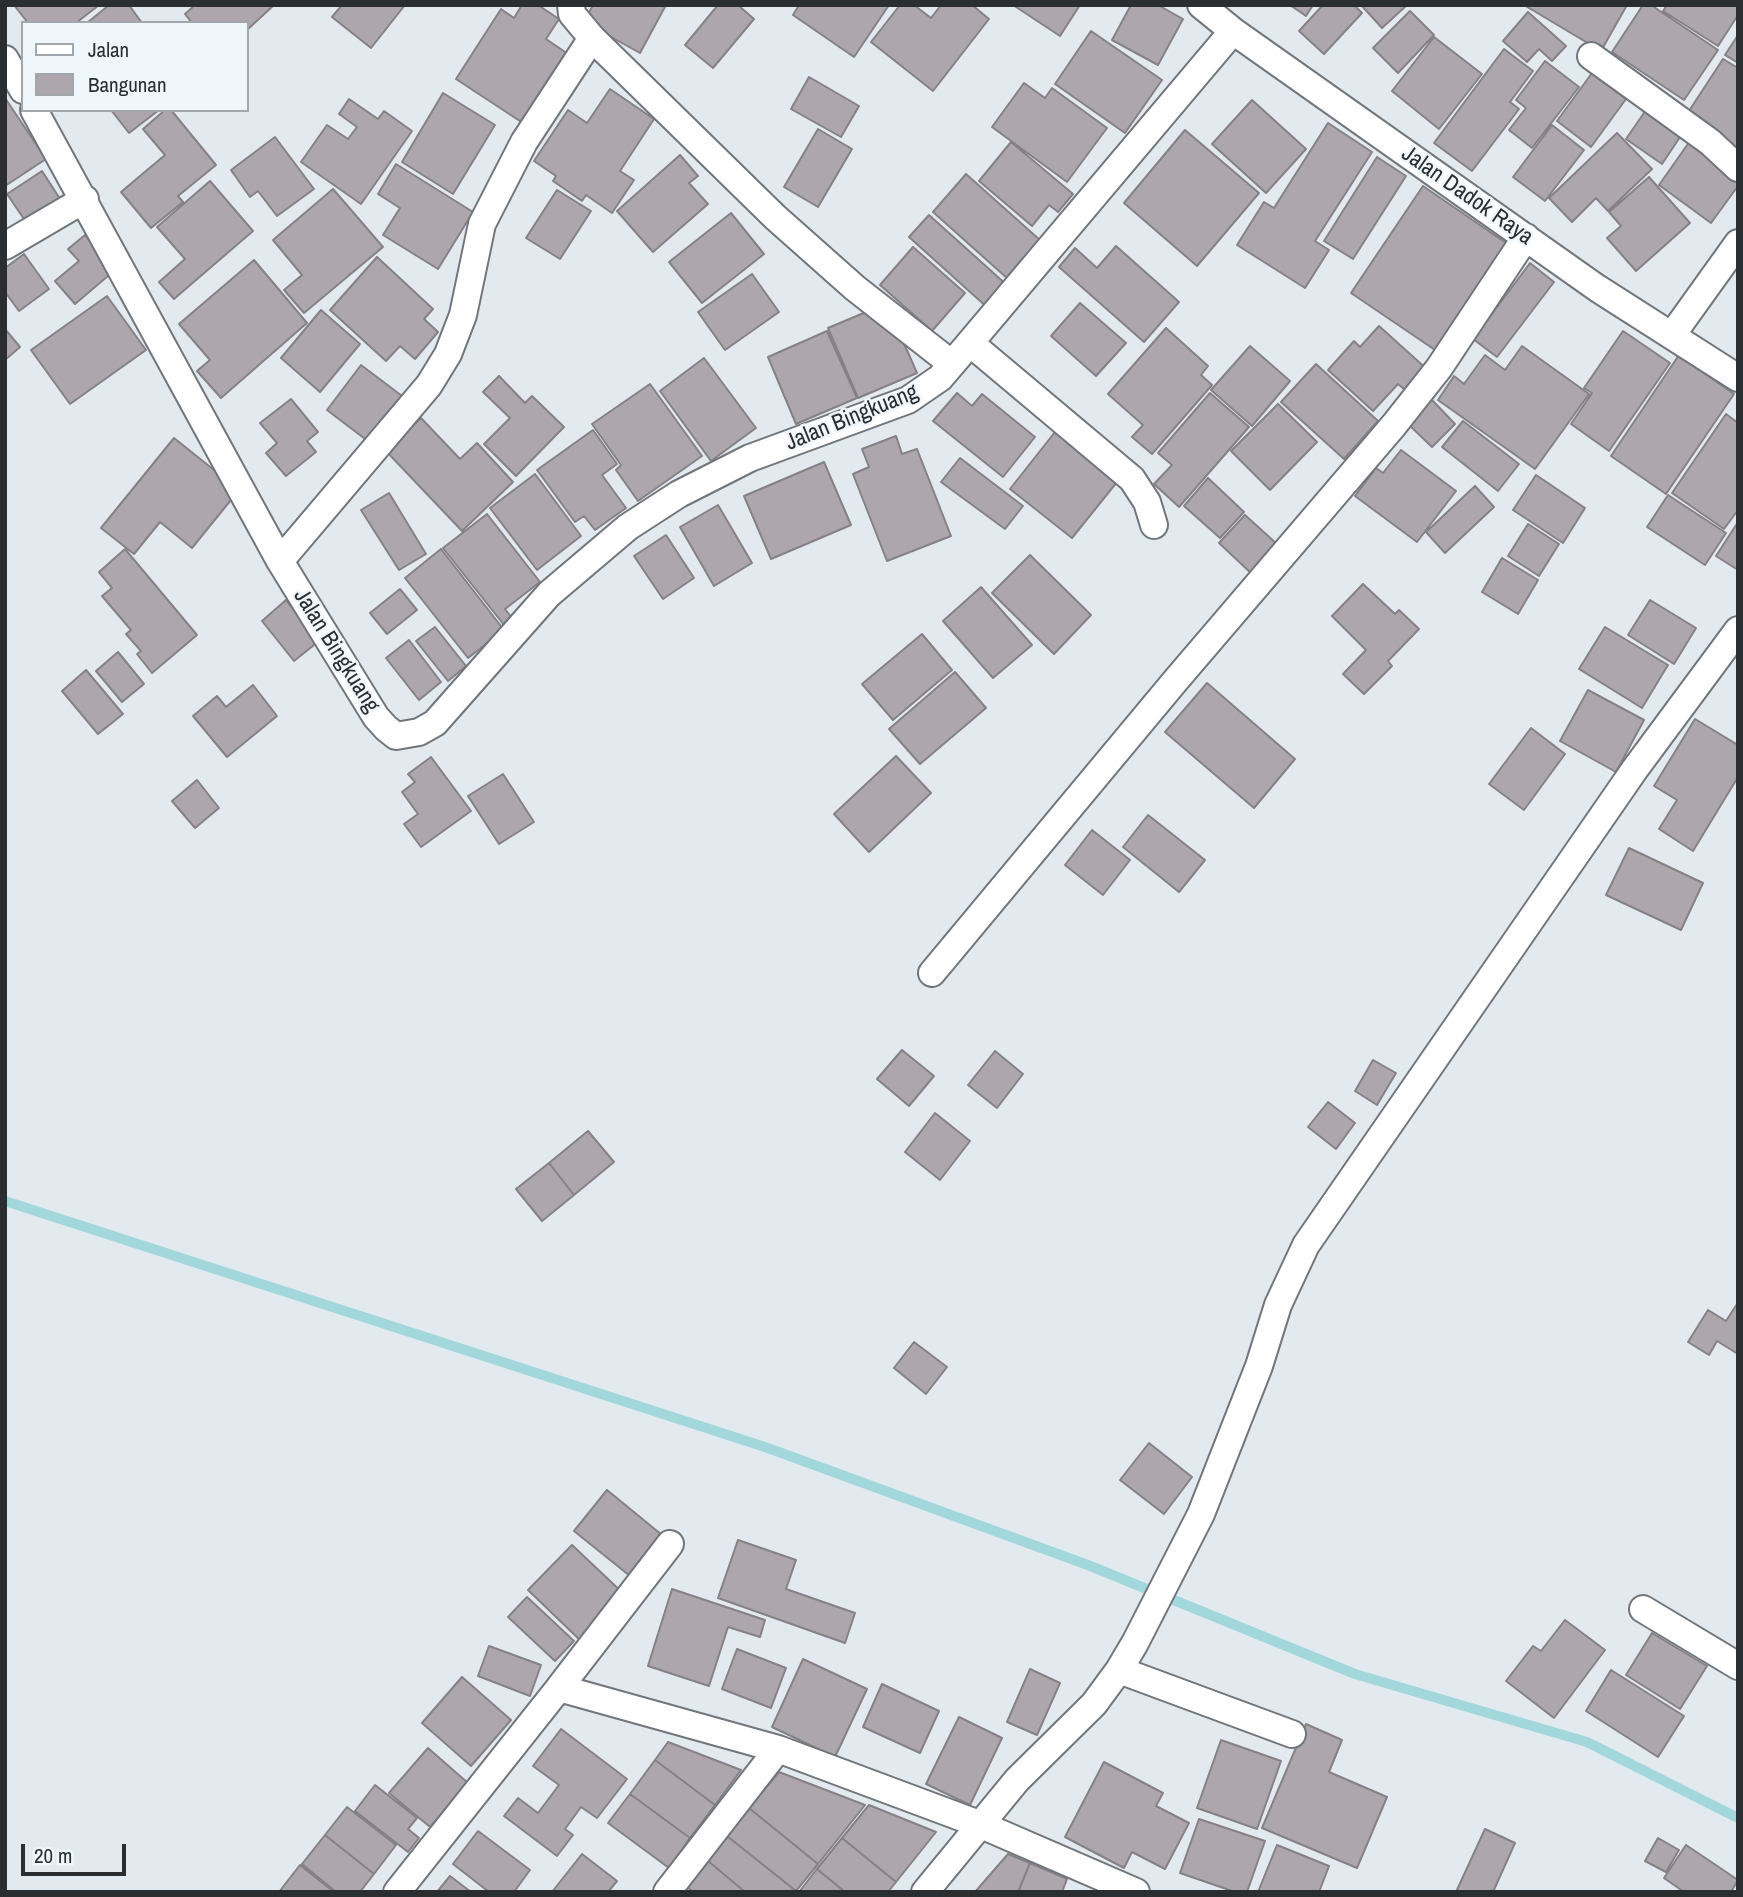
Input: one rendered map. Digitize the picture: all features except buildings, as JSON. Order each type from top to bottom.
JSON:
[{"type":"street","points":[[571,5],[572,14],[592,38],[775,218],[855,288],[952,364]]},
{"type":"street","name":"Jalan Dadok Raya","points":[[1201,5],[1233,31],[1597,288],[1738,378]]},
{"type":"street","name":"Jalan Bingkuang","points":[[35,112],[85,199],[280,561],[386,729],[397,736],[419,732],[435,723],[549,594],[628,527],[679,494],[750,458],[908,400],[940,378],[1233,31]]},
{"type":"street","points":[[280,561],[429,385],[448,354],[463,315],[482,224],[524,142],[592,38]]},
{"type":"street","points":[[1591,55],[1710,142],[1738,168]]},
{"type":"street","points":[[5,59],[21,87]]},
{"type":"street","points":[[5,246],[85,199]]},
{"type":"street","points":[[932,973],[1394,425],[1439,368],[1526,237]]},
{"type":"street","points":[[1672,335],[1738,243]]},
{"type":"street","points":[[970,344],[1132,479],[1147,502],[1154,526]]},
{"type":"street","points":[[925,1892],[979,1824],[1027,1770],[1094,1704],[1119,1670],[1201,1514],[1259,1366],[1278,1305],[1306,1245],[1635,769],[1738,630]]},
{"type":"street","points":[[397,1892],[670,1544]]},
{"type":"street","points":[[1643,1609],[1738,1666]]},
{"type":"street","points":[[1119,1670],[1292,1734]]},
{"type":"street","points":[[559,1688],[778,1749],[979,1824],[1136,1892]]},
{"type":"street","points":[[667,1892],[778,1749]]},
{"type":"waterway","points":[[5,1201],[765,1447],[1088,1565],[1355,1674],[1587,1742],[1738,1818]]}]
